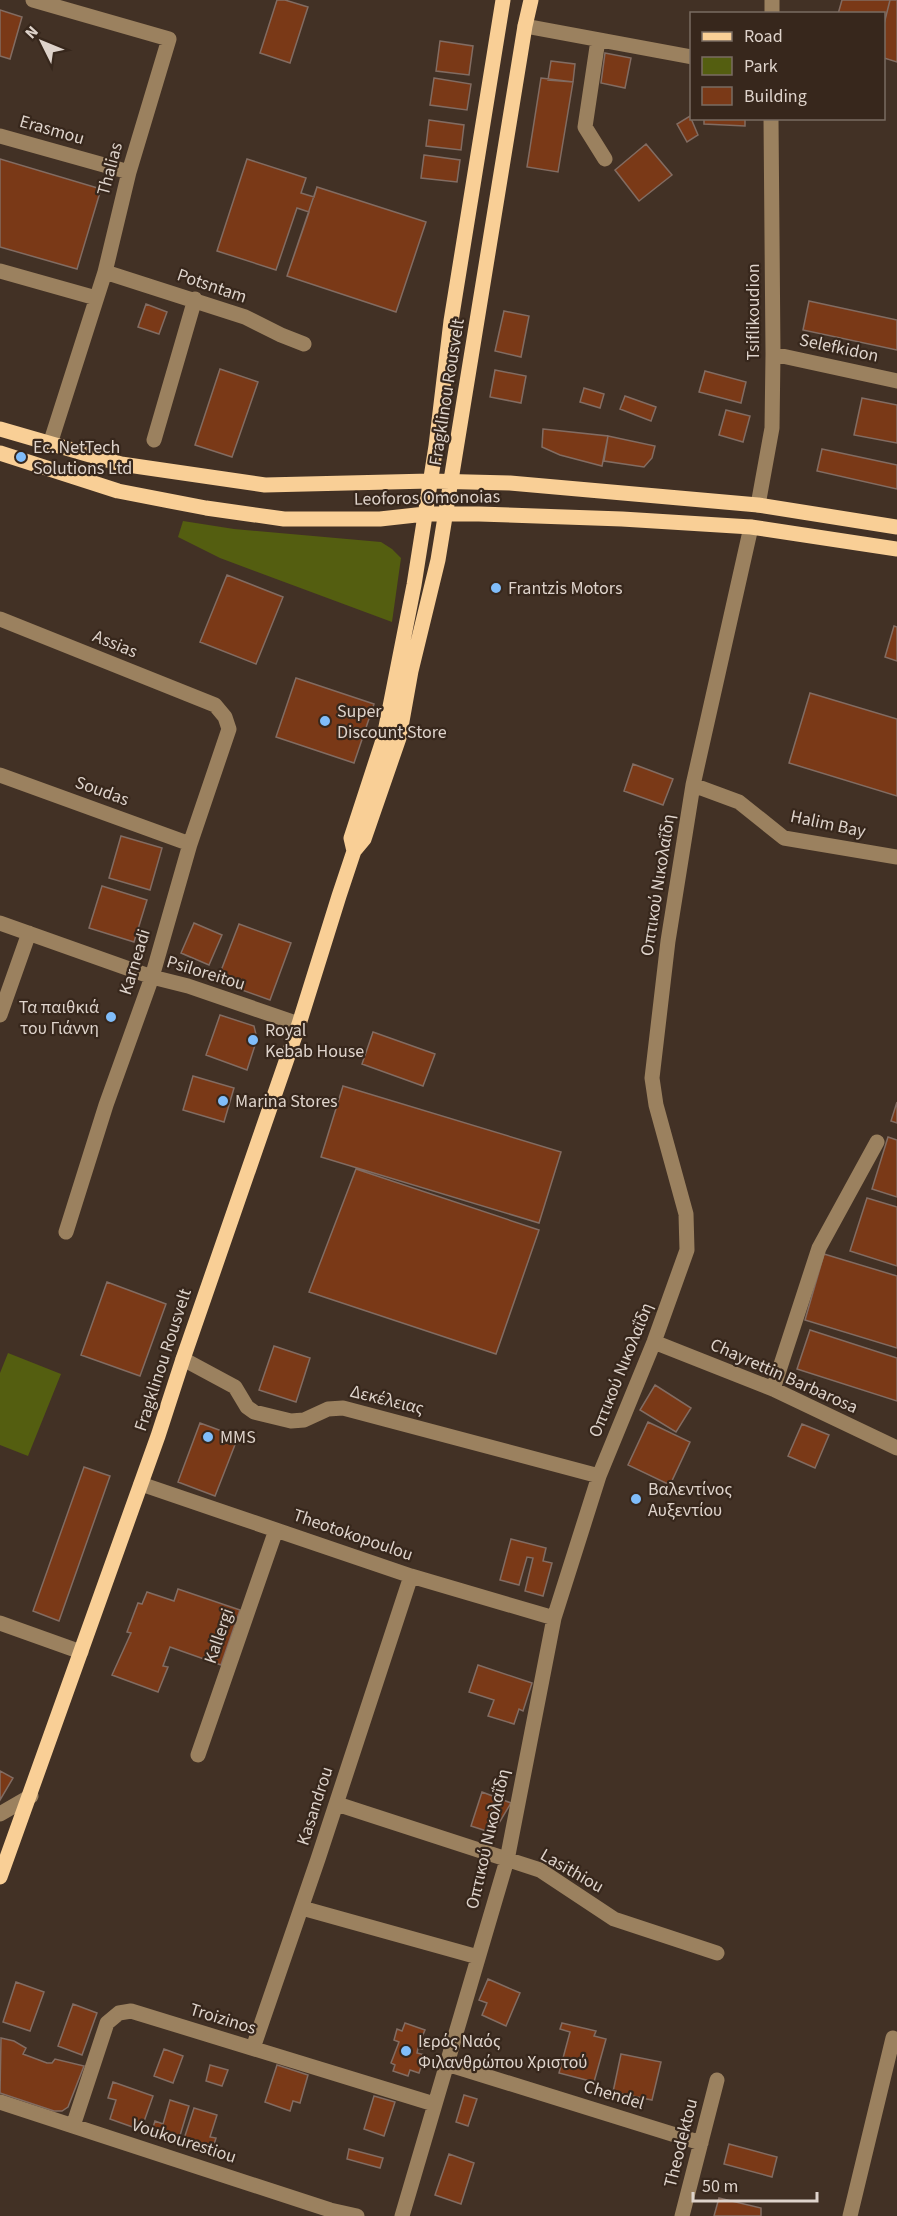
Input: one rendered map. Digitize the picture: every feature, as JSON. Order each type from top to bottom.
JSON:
[{"type":"main road","name":"Fragklinou Rousvelt","points":[[354,851],[351,838],[384,737],[414,585],[451,321],[502,0]]},
{"type":"main road","name":"Fragklinou Rousvelt","points":[[0,1877],[31,1796],[141,1484],[299,1024],[354,851],[364,839],[399,738],[411,671],[436,568],[452,481],[531,0]]},
{"type":"main road","name":"Leoforos Omonoias","points":[[0,429],[121,464],[265,485],[430,481],[510,483],[758,505],[897,527]]},
{"type":"main road","name":"Leoforos Omonoias","points":[[0,453],[118,491],[217,510],[284,519],[380,519],[425,514],[622,519],[752,527],[897,549]]},
{"type":"street","name":"Thalias","points":[[33,0],[169,39],[129,172],[105,272],[50,444]]},
{"type":"street","points":[[525,26],[690,57]]},
{"type":"street","points":[[598,40],[585,126],[605,159]]},
{"type":"street","name":"Tsiflikoudion","points":[[758,505],[772,428],[771,120]]},
{"type":"street","name":"Erasmou","points":[[0,136],[129,172]]},
{"type":"street","points":[[0,271],[96,298]]},
{"type":"street","name":"Potsntam","points":[[105,272],[195,299],[245,317],[303,344]]},
{"type":"street","points":[[154,440],[195,299]]},
{"type":"street","name":"Selefkidon","points":[[773,354],[897,381]]},
{"type":"street","name":"Οπτικού Νικολαΐδη","points":[[402,2216],[507,1860],[554,1618],[599,1476],[654,1342],[687,1250],[686,1214],[656,1105],[652,1078],[668,941],[693,785],[752,527]]},
{"type":"street","name":"Assias","points":[[0,619],[215,705]]},
{"type":"street","name":"Karneadi","points":[[66,1232],[106,1105],[152,977],[190,844],[229,729],[225,717],[215,705]]},
{"type":"street","name":"Soudas","points":[[0,776],[190,844]]},
{"type":"street","name":"Halim Bay","points":[[693,785],[739,802],[784,838],[897,857]]},
{"type":"street","name":"Psiloreitou","points":[[0,923],[152,977],[188,986],[299,1024]]},
{"type":"street","points":[[0,1015],[29,933]]},
{"type":"street","points":[[774,1389],[819,1248],[877,1142]]},
{"type":"street","name":"Chayrettin Barbarosa","points":[[654,1342],[774,1389],[897,1448]]},
{"type":"street","name":"Δεκέλειας","points":[[183,1359],[235,1387],[247,1407],[254,1412],[291,1421],[304,1420],[328,1409],[343,1408],[599,1476]]},
{"type":"street","name":"Theotokopoulou","points":[[141,1484],[411,1576],[554,1618]]},
{"type":"street","name":"Kallergi","points":[[198,1755],[276,1530]]},
{"type":"street","name":"Kasandrou","points":[[253,2048],[337,1804],[411,1576]]},
{"type":"street","points":[[0,1623],[81,1652]]},
{"type":"street","points":[[0,1814],[31,1796]]},
{"type":"street","name":"Lasithiou","points":[[337,1804],[540,1870],[614,1919],[717,1953]]},
{"type":"street","points":[[302,1908],[478,1957]]},
{"type":"street","name":"Troizinos","points":[[73,2126],[107,2023],[118,2013],[131,2011],[434,2104]]},
{"type":"street","points":[[850,2216],[893,2038]]},
{"type":"street","name":"Chendel","points":[[447,2064],[701,2143]]},
{"type":"street","name":"Theodektou","points":[[682,2216],[717,2080]]},
{"type":"street","name":"Voukourestiou","points":[[0,2102],[357,2216]]},
{"type":"green space","points":[[183,521],[234,529],[381,542],[401,558],[392,622],[220,558],[178,537]]},
{"type":"green space","points":[[8,1353],[61,1374],[28,1456],[0,1445],[0,1373]]},
{"type":"building","points":[[277,0],[308,7],[290,63],[260,53]]},
{"type":"building","points":[[842,0],[890,0],[885,20],[885,12],[839,12]]},
{"type":"building","points":[[890,0],[897,0],[897,62],[885,58],[885,20]]},
{"type":"building","points":[[0,10],[22,17],[10,59],[0,56]]},
{"type":"building","points":[[440,41],[473,46],[469,75],[436,71]]},
{"type":"building","points":[[605,53],[631,58],[625,88],[601,83]]},
{"type":"building","points":[[551,61],[575,64],[573,82],[548,80]]},
{"type":"building","points":[[434,78],[471,84],[467,110],[430,105]]},
{"type":"building","points":[[541,78],[573,82],[558,172],[527,167]]},
{"type":"building","points":[[690,116],[698,135],[687,142],[677,124]]},
{"type":"building","points":[[429,120],[464,125],[461,150],[426,146]]},
{"type":"building","points":[[704,120],[745,120],[745,126],[704,124]]},
{"type":"building","points":[[646,144],[672,175],[639,201],[615,170]]},
{"type":"building","points":[[424,155],[460,160],[457,182],[421,178]]},
{"type":"building","points":[[0,159],[101,189],[77,269],[0,247]]},
{"type":"building","points":[[247,159],[306,178],[301,193],[314,197],[317,187],[426,222],[396,312],[287,276],[309,212],[297,208],[276,270],[217,251]]},
{"type":"building","points":[[317,187],[426,222],[396,312],[287,276]]},
{"type":"building","points":[[809,301],[897,320],[897,350],[803,330]]},
{"type":"building","points":[[146,304],[167,312],[159,334],[138,327]]},
{"type":"building","points":[[504,311],[529,316],[521,357],[495,351]]},
{"type":"building","points":[[220,369],[258,382],[232,457],[195,445]]},
{"type":"building","points":[[495,370],[526,376],[521,403],[490,397]]},
{"type":"building","points":[[705,371],[746,382],[741,403],[699,392]]},
{"type":"building","points":[[584,388],[604,394],[600,408],[580,402]]},
{"type":"building","points":[[625,396],[656,407],[651,421],[620,409]]},
{"type":"building","points":[[862,398],[897,405],[897,443],[854,435]]},
{"type":"building","points":[[726,410],[750,416],[743,442],[719,435]]},
{"type":"building","points":[[543,429],[608,436],[602,466],[560,455],[542,447]]},
{"type":"building","points":[[608,436],[655,446],[652,458],[644,467],[604,461]]},
{"type":"building","points":[[822,449],[897,465],[897,489],[817,471]]},
{"type":"building","points":[[227,575],[283,597],[256,664],[200,642]]},
{"type":"building","points":[[894,626],[897,627],[897,661],[885,657]]},
{"type":"building","name":"Super Discount Store","points":[[296,678],[374,704],[354,763],[276,737]]},
{"type":"building","points":[[810,693],[897,719],[897,796],[789,763]]},
{"type":"building","points":[[633,764],[673,779],[663,805],[624,791]]},
{"type":"building","points":[[121,836],[162,848],[150,890],[109,878]]},
{"type":"building","points":[[102,886],[147,900],[134,942],[89,928]]},
{"type":"building","points":[[194,923],[222,935],[209,965],[181,953]]},
{"type":"building","points":[[239,924],[291,943],[270,1000],[217,981]]},
{"type":"building","points":[[220,1015],[254,1026],[257,1039],[247,1070],[206,1055]]},
{"type":"building","points":[[373,1032],[435,1054],[423,1086],[362,1064]]},
{"type":"building","points":[[193,1076],[234,1088],[224,1122],[183,1110]]},
{"type":"building","points":[[343,1086],[561,1152],[539,1223],[321,1157]]},
{"type":"building","points":[[897,1102],[897,1123],[891,1121]]},
{"type":"building","points":[[888,1137],[897,1140],[897,1197],[872,1189]]},
{"type":"building","points":[[356,1169],[539,1230],[496,1354],[309,1292]]},
{"type":"building","points":[[867,1198],[897,1207],[897,1266],[850,1251]]},
{"type":"building","points":[[824,1254],[897,1276],[897,1348],[805,1320]]},
{"type":"building","points":[[107,1282],[166,1304],[140,1376],[81,1355]]},
{"type":"building","points":[[810,1330],[897,1358],[897,1401],[797,1369]]},
{"type":"building","points":[[274,1346],[310,1358],[296,1402],[259,1390]]},
{"type":"building","points":[[655,1385],[691,1408],[676,1432],[640,1410]]},
{"type":"building","points":[[648,1422],[690,1442],[670,1485],[628,1465]]},
{"type":"building","points":[[200,1423],[238,1437],[215,1496],[178,1482]]},
{"type":"building","points":[[802,1424],[829,1435],[815,1468],[788,1456]]},
{"type":"building","points":[[84,1467],[110,1476],[59,1621],[33,1611]]},
{"type":"building","points":[[511,1539],[546,1548],[543,1561],[552,1563],[543,1596],[525,1591],[533,1558],[527,1557],[519,1585],[500,1580]]},
{"type":"building","points":[[178,1589],[240,1610],[221,1665],[170,1647],[163,1666],[168,1667],[158,1692],[112,1675],[131,1633],[127,1632],[138,1603],[142,1604],[147,1592],[174,1601]]},
{"type":"building","points":[[478,1665],[532,1683],[523,1711],[519,1709],[514,1724],[488,1716],[494,1700],[469,1692]]},
{"type":"building","points":[[0,1771],[13,1778],[0,1800]]},
{"type":"building","points":[[482,1792],[511,1803],[493,1833],[471,1826]]},
{"type":"building","points":[[488,1979],[520,1993],[506,2026],[482,2015],[487,2003],[479,2000]]},
{"type":"building","points":[[16,1982],[44,1992],[30,2031],[3,2022]]},
{"type":"building","points":[[73,2004],[97,2013],[82,2055],[58,2046]]},
{"type":"building","name":"Ιερός Ναός Φιλανθρώπου Χριστού","points":[[405,2023],[425,2030],[422,2037],[426,2039],[422,2049],[418,2048],[417,2053],[425,2055],[419,2073],[410,2070],[408,2076],[393,2071],[395,2065],[391,2063],[399,2042],[394,2040],[397,2029],[402,2031]]},
{"type":"building","points":[[562,2023],[596,2031],[594,2036],[606,2039],[594,2082],[559,2073],[570,2032],[560,2029]]},
{"type":"building","points":[[1,2038],[14,2041],[26,2048],[23,2054],[47,2063],[52,2063],[55,2059],[84,2066],[68,2107],[62,2111],[54,2111],[0,2093]]},
{"type":"building","points":[[164,2049],[183,2056],[173,2083],[154,2076]]},
{"type":"building","points":[[621,2054],[661,2062],[652,2100],[613,2092]]},
{"type":"building","points":[[210,2065],[228,2070],[222,2086],[206,2081]]},
{"type":"building","points":[[277,2065],[308,2075],[300,2103],[293,2101],[290,2111],[265,2102]]},
{"type":"building","points":[[113,2082],[153,2096],[141,2130],[110,2119],[116,2100],[108,2098]]},
{"type":"building","points":[[464,2095],[477,2099],[468,2126],[456,2122]]},
{"type":"building","points":[[374,2096],[395,2102],[384,2136],[364,2129]]},
{"type":"building","points":[[170,2100],[189,2106],[178,2142],[151,2134],[155,2121],[163,2124]]},
{"type":"building","points":[[194,2108],[217,2115],[210,2137],[216,2138],[211,2154],[182,2145]]},
{"type":"building","points":[[729,2144],[777,2157],[772,2177],[724,2164]]},
{"type":"building","points":[[349,2149],[383,2158],[380,2168],[347,2159]]},
{"type":"building","points":[[449,2154],[474,2163],[461,2204],[435,2195]]},
{"type":"building","points":[[719,2198],[761,2208],[761,2216],[714,2216]]},
{"type":"place","name":"Ec. NetTech Solutions Ltd","points":[[21,457]]},
{"type":"place","name":"Frantzis Motors","points":[[496,588]]},
{"type":"place","name":"Super Discount Store","points":[[325,721]]},
{"type":"place","name":"Τα παιθκιά του Γιάννη","points":[[111,1017]]},
{"type":"place","name":"Royal Kebab House","points":[[253,1040]]},
{"type":"place","name":"Marina Stores","points":[[223,1101]]},
{"type":"place","name":"MMS","points":[[208,1437]]},
{"type":"place","name":"Βαλεντίνος Αυξεντίου","points":[[636,1499]]},
{"type":"place","name":"Ιερός Ναός Φιλανθρώπου Χριστού","points":[[406,2051]]}]
